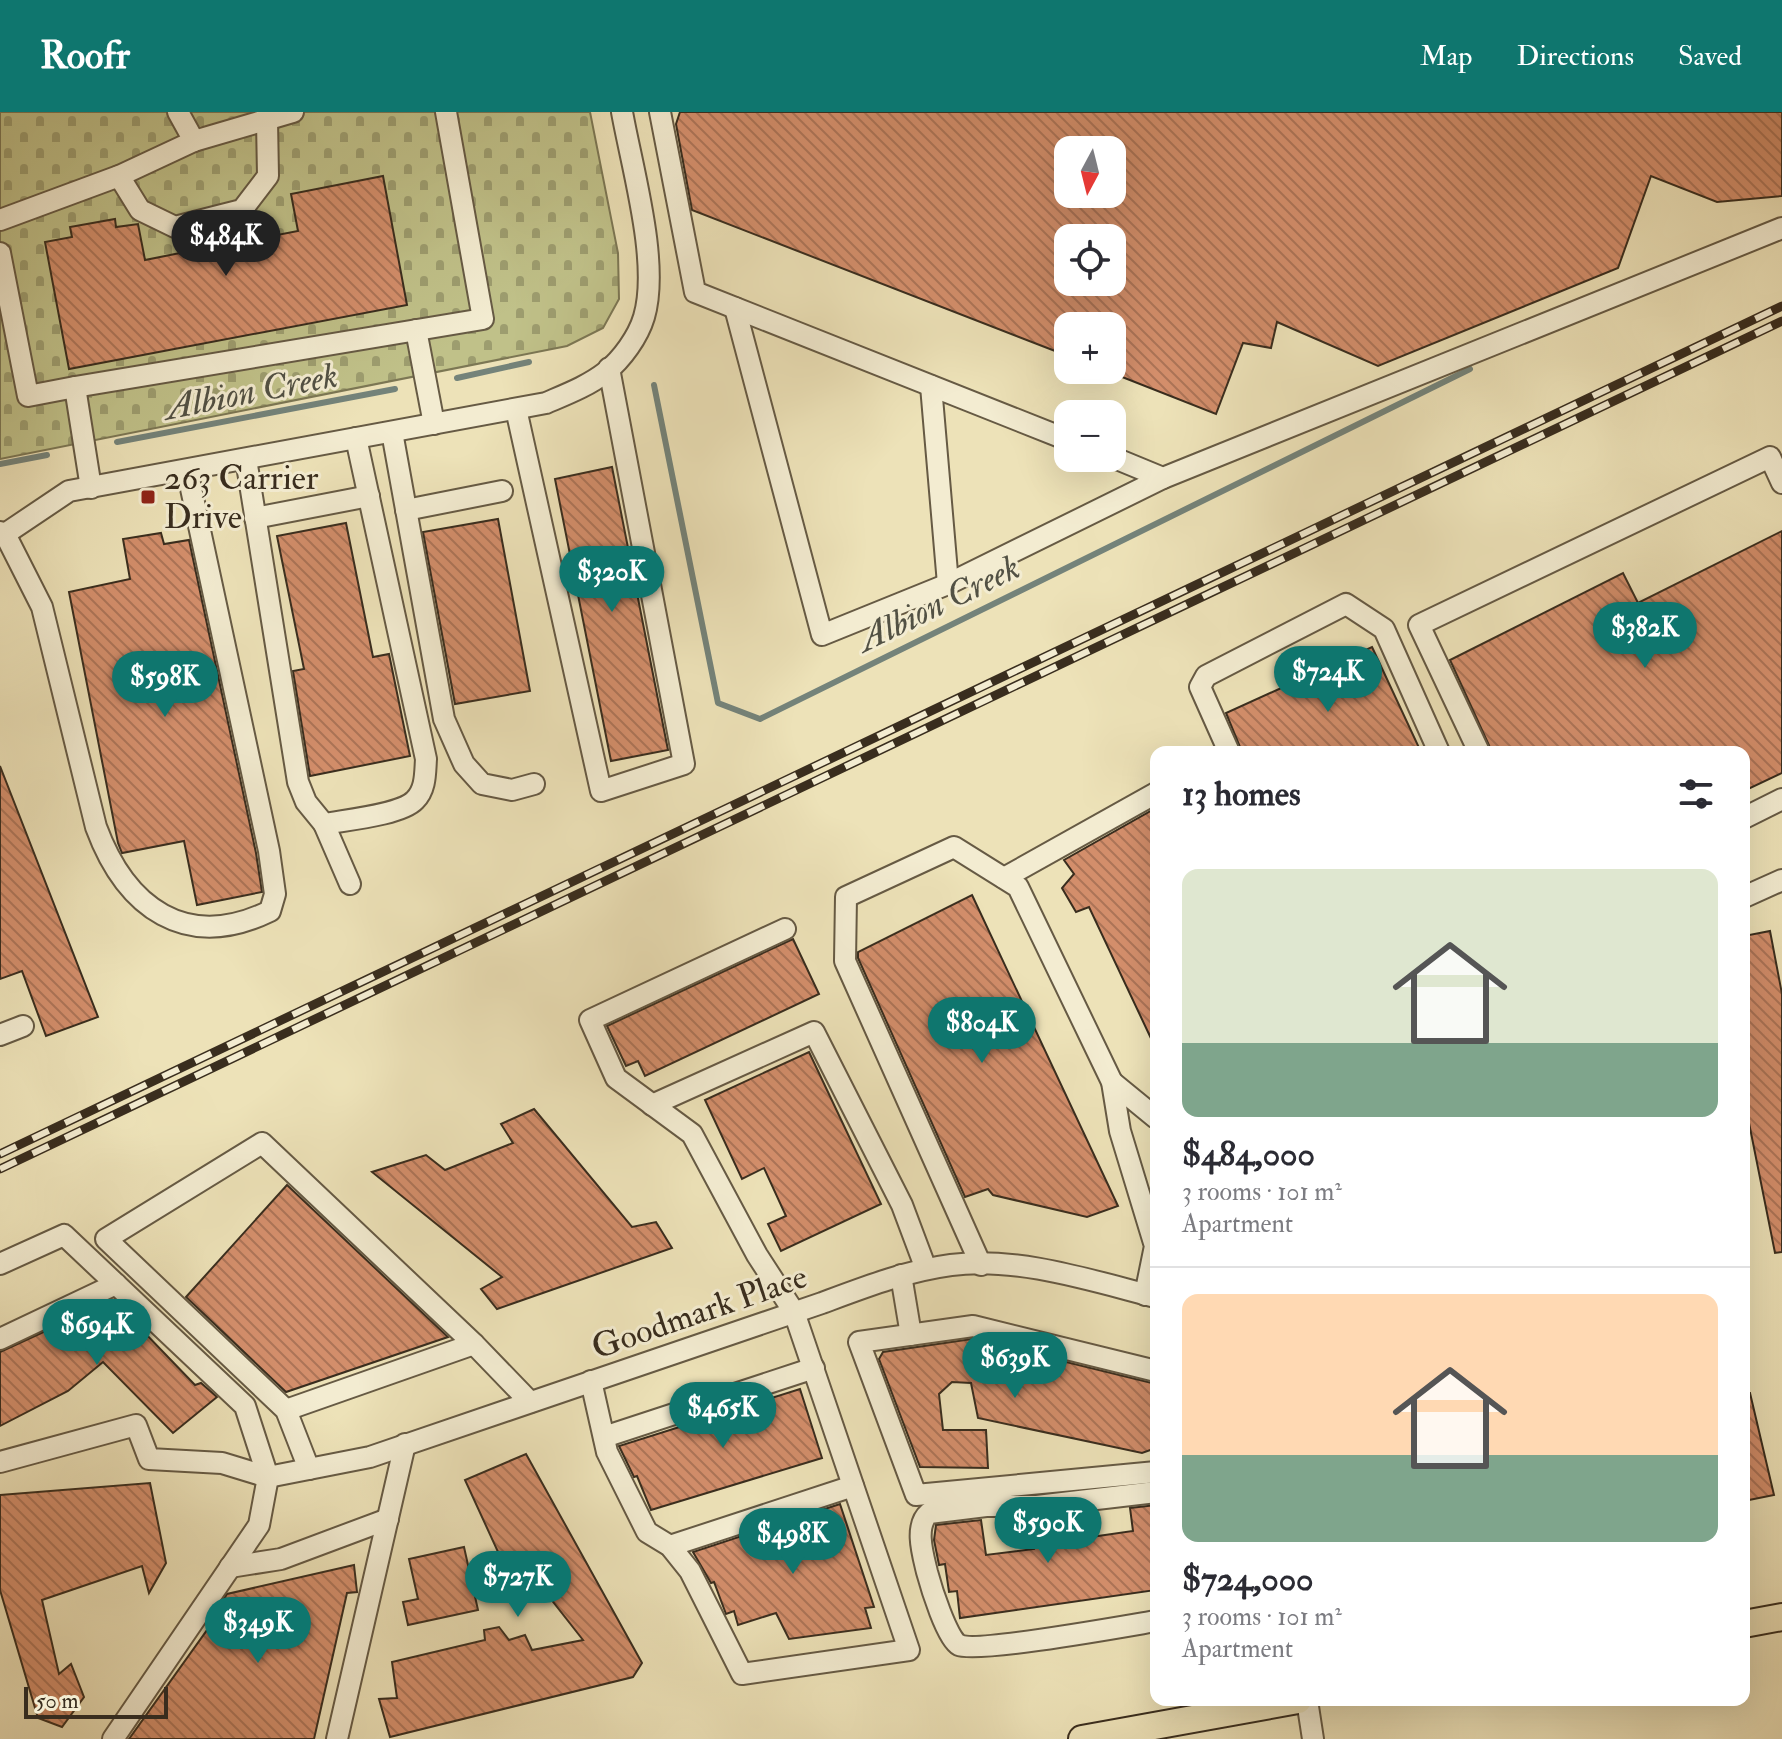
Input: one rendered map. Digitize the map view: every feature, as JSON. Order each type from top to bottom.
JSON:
[{"type":"main road","points":[[1750,1623],[1782,1617]]},
{"type":"main road","points":[[1082,1739],[1265,1706]]},
{"type":"street","points":[[178,112],[194,141]]},
{"type":"street","points":[[0,220],[119,176],[194,141],[293,112]]},
{"type":"street","points":[[0,253],[28,396],[483,319],[446,112]]},
{"type":"street","points":[[187,470],[269,851],[275,894],[270,911],[247,922],[213,928],[188,926],[169,919],[143,902],[106,854],[96,827],[42,607],[3,533],[69,491],[546,403],[569,393],[609,368],[639,330],[649,294],[645,236],[622,112]]},
{"type":"street","points":[[660,112],[695,292],[1054,434]]},
{"type":"street","points":[[119,176],[140,210],[175,227],[242,210],[268,176],[267,121]]},
{"type":"street","points":[[735,308],[822,635],[948,584],[1163,478],[1782,228]]},
{"type":"street","points":[[416,330],[434,424]]},
{"type":"street","points":[[516,409],[601,791],[684,764],[609,368]]},
{"type":"street","points":[[931,386],[948,584]]},
{"type":"street","points":[[75,387],[91,488]]},
{"type":"street","points":[[392,432],[444,719],[464,764],[482,784],[512,790],[534,784]]},
{"type":"street","points":[[324,824],[402,808],[415,800],[425,783],[426,759],[356,438]]},
{"type":"street","points":[[1476,746],[1419,625],[1770,457],[1782,483]]},
{"type":"street","points":[[246,459],[298,782],[306,802],[324,824],[350,884]]},
{"type":"street","points":[[1126,463],[1163,478]]},
{"type":"street","points":[[406,510],[502,491]]},
{"type":"street","points":[[255,518],[369,496]]},
{"type":"street","points":[[1226,746],[1200,687],[1206,676],[1346,604],[1384,629],[1436,746]]},
{"type":"street","points":[[1004,878],[1150,796]]},
{"type":"street","points":[[1750,815],[1782,799]]},
{"type":"street","points":[[981,1265],[845,961],[846,897],[954,847],[1018,887],[1112,1082],[1120,1131],[1150,1230]]},
{"type":"street","points":[[1750,894],[1782,880]]},
{"type":"street","points":[[591,1381],[607,1452],[647,1532],[670,1546],[690,1571],[742,1674],[909,1650],[794,1312],[757,1255],[692,1134],[616,1078],[590,1020],[785,929]]},
{"type":"street","points":[[0,1035],[23,1026]]},
{"type":"street","points":[[652,1105],[814,1032],[902,1205],[926,1269]]},
{"type":"street","points":[[1112,1082],[1150,1113]]},
{"type":"street","points":[[309,1469],[286,1410],[106,1239],[262,1143],[474,1344],[530,1402]]},
{"type":"street","points":[[0,1264],[64,1235],[245,1406],[268,1477],[259,1525],[113,1739]]},
{"type":"street","name":"Goodmark Place","points":[[268,1477],[370,1457],[926,1269],[955,1264],[1019,1266],[1150,1296]]},
{"type":"street","points":[[901,1275],[911,1335]]},
{"type":"street","points":[[0,1339],[116,1284]]},
{"type":"street","points":[[1150,1370],[973,1326],[859,1342],[916,1495],[1150,1473]]},
{"type":"street","points":[[286,1410],[474,1344]]},
{"type":"street","points":[[604,1437],[814,1368]]},
{"type":"street","points":[[0,1462],[136,1425],[149,1459],[222,1463],[268,1477]]},
{"type":"street","points":[[337,1739],[405,1444]]},
{"type":"street","points":[[670,1546],[853,1486]]},
{"type":"street","points":[[1150,1493],[1037,1506],[986,1506],[929,1513],[923,1518],[921,1531],[928,1574],[950,1635],[957,1644],[970,1647],[1000,1644],[1150,1622]]},
{"type":"street","points":[[230,1567],[281,1559],[388,1519]]},
{"type":"street","points":[[1308,1706],[1313,1739]]},
{"type":"green space","points":[[0,112],[590,112],[618,253],[619,299],[603,328],[567,346],[0,459]]},
{"type":"building","points":[[680,112],[1782,112],[1782,196],[1717,202],[1651,176],[1618,268],[1378,366],[1277,322],[1271,348],[1243,343],[1216,414],[1126,379],[1126,312],[1054,312],[1054,351],[692,210],[676,124]]},
{"type":"building","points":[[383,176],[407,305],[69,369],[45,242],[72,237],[70,227],[115,219],[116,227],[138,224],[145,260],[195,250],[193,236],[208,232],[248,225],[251,240],[298,231],[291,194]]},
{"type":"building","points":[[612,467],[668,750],[611,761],[555,479]]},
{"type":"building","points":[[498,519],[530,691],[455,704],[423,532]]},
{"type":"building","points":[[346,523],[373,657],[389,654],[410,756],[310,776],[293,671],[304,669],[277,536]]},
{"type":"building","points":[[1782,531],[1782,773],[1750,788],[1750,746],[1489,746],[1450,660],[1623,573],[1638,603]]},
{"type":"building","points":[[161,533],[164,544],[189,540],[262,892],[197,905],[184,841],[122,853],[69,592],[130,579],[123,539]]},
{"type":"building","points":[[1372,647],[1418,746],[1240,746],[1226,713]]},
{"type":"building","points":[[0,766],[98,1017],[46,1036],[22,971],[0,979]]},
{"type":"building","points":[[1150,811],[1150,1036],[1089,907],[1076,912],[1062,888],[1074,874],[1064,860]]},
{"type":"building","points":[[972,895],[1118,1206],[1087,1217],[993,1195],[988,1189],[965,1197],[858,958],[858,952]]},
{"type":"building","points":[[1770,931],[1782,994],[1782,1252],[1775,1253],[1750,1128],[1750,935]]},
{"type":"building","points":[[793,939],[819,994],[645,1076],[638,1061],[626,1066],[607,1026]]},
{"type":"building","points":[[809,1052],[881,1204],[781,1251],[768,1224],[786,1216],[764,1168],[742,1179],[705,1100]]},
{"type":"building","points":[[534,1109],[632,1227],[656,1222],[672,1248],[497,1309],[481,1289],[502,1277],[372,1172],[426,1155],[445,1170],[513,1143],[501,1124]]},
{"type":"building","points":[[287,1185],[448,1337],[286,1392],[186,1297]]},
{"type":"building","points":[[113,1300],[195,1385],[201,1383],[217,1397],[173,1433],[103,1362],[68,1391],[0,1426],[0,1352]]},
{"type":"building","points":[[972,1339],[1150,1383],[1150,1450],[1142,1453],[978,1418],[971,1383],[952,1382],[939,1394],[943,1430],[986,1430],[988,1468],[920,1467],[879,1359],[883,1352]]},
{"type":"building","points":[[800,1389],[822,1458],[651,1510],[637,1476],[634,1477],[619,1446]]},
{"type":"building","points":[[1750,1393],[1774,1495],[1750,1500]]},
{"type":"building","points":[[526,1454],[642,1663],[633,1677],[390,1737],[379,1699],[397,1698],[392,1662],[485,1640],[484,1630],[499,1627],[509,1640],[525,1635],[532,1650],[583,1640],[546,1593],[521,1602],[465,1480]]},
{"type":"building","points":[[150,1483],[166,1563],[149,1593],[142,1566],[42,1600],[59,1674],[71,1664],[84,1697],[62,1727],[38,1718],[0,1590],[0,1495]]},
{"type":"building","points":[[840,1504],[874,1607],[865,1608],[871,1628],[789,1639],[776,1613],[738,1625],[734,1611],[726,1614],[714,1582],[711,1583],[693,1552]]},
{"type":"building","points":[[1150,1506],[1150,1591],[960,1618],[957,1591],[949,1592],[945,1564],[939,1565],[934,1540],[936,1525],[981,1520],[986,1555],[1034,1549],[1029,1519],[1073,1515],[1077,1539],[1133,1531],[1130,1508]]},
{"type":"building","points":[[464,1547],[478,1610],[408,1625],[403,1602],[418,1599],[409,1559]]},
{"type":"building","points":[[354,1565],[357,1592],[347,1593],[314,1739],[129,1739],[217,1616],[218,1608],[227,1594]]},
{"type":"waterway","name":"Albion Creek","points":[[457,378],[529,362]]},
{"type":"waterway","name":"Albion Creek","points":[[654,385],[718,703],[760,719],[1470,369]]},
{"type":"waterway","name":"Albion Creek","points":[[117,442],[395,389]]},
{"type":"waterway","name":"Albion Creek","points":[[0,464],[47,455]]},
{"type":"railway","points":[[0,1154],[1782,306]]},
{"type":"railway","points":[[0,1169],[1782,321]]},
{"type":"place","name":"263 Carrier Drive","points":[[148,497]]}]
